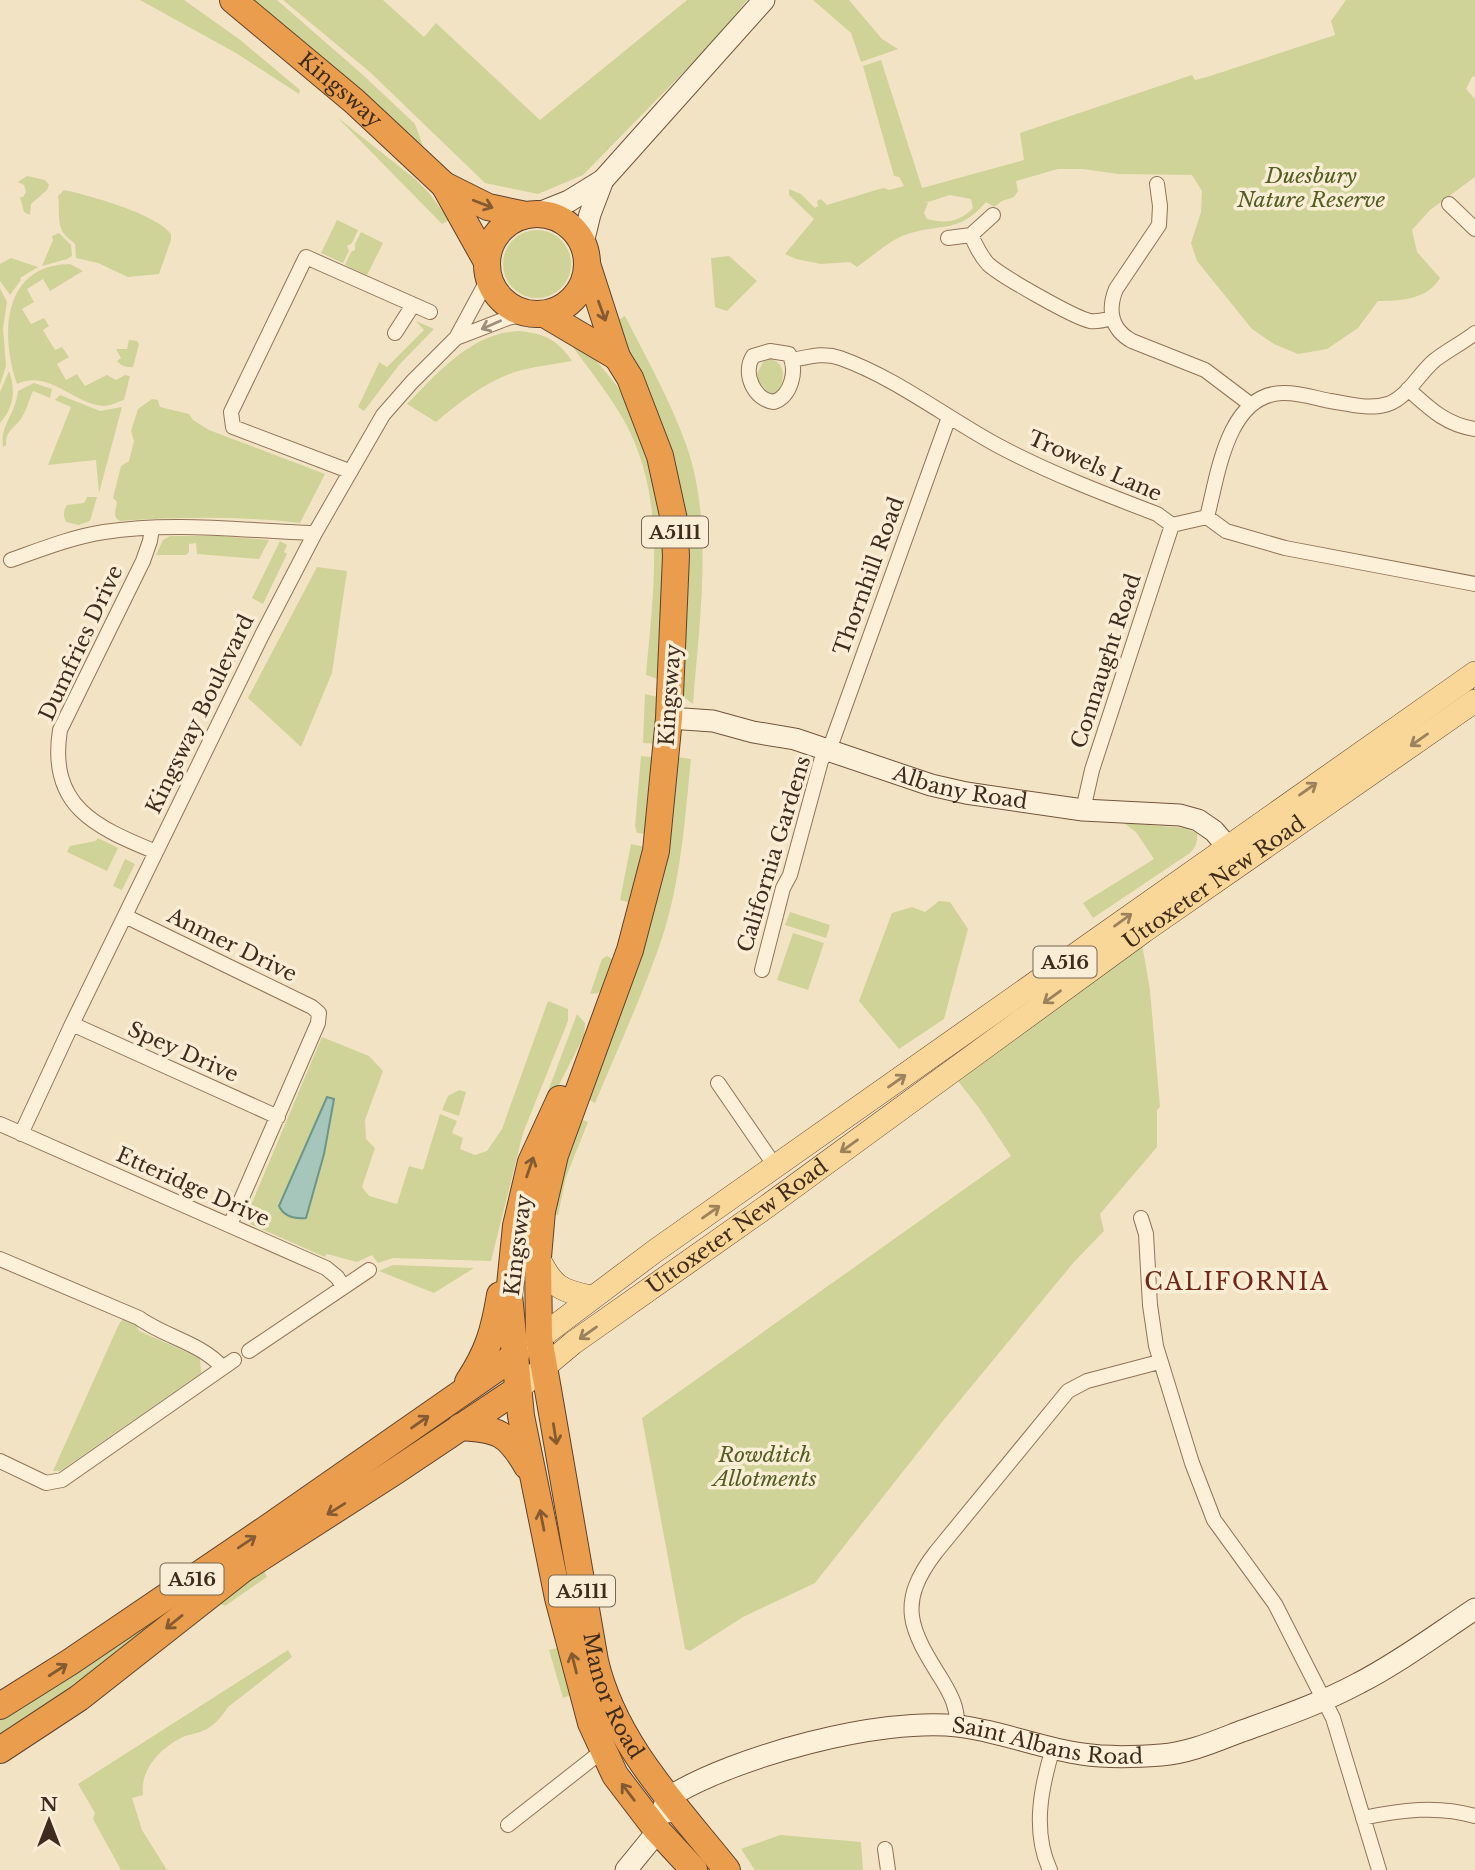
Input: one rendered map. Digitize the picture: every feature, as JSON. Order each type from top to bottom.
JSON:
[{"type":"highway","name":"Kingsway","points":[[233,0],[354,101],[443,185],[488,207],[532,214]]},
{"type":"highway","name":"Kingsway","points":[[443,185],[488,270]]},
{"type":"highway","name":"A5111","points":[[532,214],[551,216],[569,226],[585,253]]},
{"type":"highway","points":[[488,270],[492,244],[501,231],[513,220],[532,214]]},
{"type":"highway","name":"Kingsway","points":[[544,1366],[539,1338],[538,1257],[542,1211],[555,1155],[630,950],[649,882],[660,826],[669,718],[676,556],[674,520],[668,487],[652,432],[630,378],[617,357],[585,253]]},
{"type":"highway","points":[[536,315],[570,301],[578,291],[585,253]]},
{"type":"highway","name":"A5111","points":[[488,270],[499,297],[505,304],[536,315],[617,357]]},
{"type":"highway","name":"Kingsway","points":[[518,1389],[509,1295],[516,1226],[525,1181],[543,1133],[583,1055],[598,1035]]},
{"type":"highway","points":[[459,1395],[485,1355],[494,1333],[502,1282],[516,1226]]},
{"type":"highway","points":[[516,1355],[544,1366]]},
{"type":"highway","name":"Uttoxeter New Road","points":[[0,1706],[136,1618],[516,1355]]},
{"type":"highway","name":"Manor Road","points":[[544,1366],[599,1681],[608,1707],[626,1739],[727,1870]]},
{"type":"highway","name":"Manor Road","points":[[518,1389],[550,1563],[591,1723],[615,1775],[657,1830],[691,1866]]},
{"type":"highway","name":"Uttoxeter New Road","points":[[0,1751],[79,1698],[243,1569],[518,1389]]},
{"type":"highway","points":[[460,1427],[492,1430],[505,1436],[516,1446],[533,1477]]},
{"type":"main road","name":"Uttoxeter New Road","points":[[518,1389],[544,1366],[1144,931],[1234,854],[1475,673]]},
{"type":"main road","name":"Uttoxeter New Road","points":[[516,1355],[591,1297],[775,1166],[1234,854],[1475,701]]},
{"type":"main road","points":[[538,1257],[547,1276],[557,1286],[568,1292],[591,1297]]},
{"type":"street","points":[[532,214],[569,201],[603,180],[764,0]]},
{"type":"street","points":[[585,253],[590,214],[603,180]]},
{"type":"street","points":[[1157,184],[1161,217],[1159,225],[1111,299],[1112,318],[1116,328],[1122,336],[1205,370],[1250,404]]},
{"type":"street","points":[[1449,204],[1475,229]]},
{"type":"street","points":[[948,238],[971,235],[993,215]]},
{"type":"street","points":[[971,235],[983,257],[1000,272],[1068,312],[1087,320],[1093,322],[1112,318]]},
{"type":"street","points":[[349,471],[233,427],[231,412],[306,257],[430,313]]},
{"type":"street","points":[[456,338],[488,270]]},
{"type":"street","points":[[395,333],[414,305]]},
{"type":"street","points":[[456,338],[508,318],[536,315]]},
{"type":"street","points":[[1475,333],[1435,360],[1393,402],[1376,407],[1363,407],[1283,393],[1262,397],[1250,404],[1233,429],[1222,458],[1207,516],[1226,531],[1285,548],[1475,584]]},
{"type":"street","name":"Kingsway Boulevard","points":[[21,1134],[262,635],[315,533],[383,415],[456,338]]},
{"type":"street","name":"Trowels Lane","points":[[792,360],[820,354],[837,357],[901,389],[1039,466],[1157,514],[1172,525],[1207,516]]},
{"type":"street","points":[[1408,389],[1444,420],[1475,429]]},
{"type":"street","name":"Thornhill Road","points":[[828,751],[949,417]]},
{"type":"street","name":"Connaught Road","points":[[1083,810],[1092,770],[1172,525]]},
{"type":"street","points":[[11,560],[78,537],[152,528],[197,526],[315,533]]},
{"type":"street","name":"Dumfries Drive","points":[[152,528],[143,561],[67,713],[60,730],[58,753],[59,771],[66,791],[81,812],[99,825],[156,852]]},
{"type":"street","name":"Albany Road","points":[[669,718],[713,720],[753,732],[795,739],[931,785],[1002,799],[1083,810],[1180,815],[1206,825],[1234,854]]},
{"type":"street","name":"California Gardens","points":[[762,970],[821,761],[828,751]]},
{"type":"street","name":"Anmer Drive","points":[[125,916],[319,1013],[318,1023],[278,1117]]},
{"type":"street","name":"Spey Drive","points":[[72,1024],[278,1117]]},
{"type":"street","points":[[718,1083],[775,1166]]},
{"type":"street","points":[[230,1225],[278,1117]]},
{"type":"street","name":"Etteridge Drive","points":[[0,1124],[326,1268],[343,1286]]},
{"type":"street","points":[[1141,1218],[1146,1234],[1150,1305],[1159,1362],[1192,1463],[1214,1520],[1275,1604],[1333,1718],[1379,1870]]},
{"type":"street","points":[[0,1259],[139,1318],[228,1364],[62,1480],[46,1483],[0,1461]]},
{"type":"street","points":[[250,1350],[271,1328],[369,1270]]},
{"type":"street","points":[[957,1726],[956,1706],[912,1624],[912,1600],[920,1575],[1068,1391],[1087,1381],[1159,1362]]},
{"type":"street","name":"Saint Albans Road","points":[[669,1797],[712,1775],[791,1748],[896,1727],[957,1726],[1082,1754],[1164,1755],[1182,1752],[1359,1684],[1475,1609]]},
{"type":"street","points":[[508,1825],[616,1740],[600,1703],[599,1681]]},
{"type":"street","points":[[1050,1870],[1043,1853],[1040,1833],[1042,1796],[1053,1748]]},
{"type":"street","points":[[669,1797],[664,1806],[685,1837],[691,1866]]},
{"type":"street","points":[[1363,1818],[1396,1811],[1429,1809],[1475,1816]]},
{"type":"street","points":[[626,1870],[657,1830]]},
{"type":"street","points":[[885,1849],[888,1870]]},
{"type":"green space","points":[[140,0],[184,0],[239,39],[300,90],[299,94],[236,53]]},
{"type":"green space","points":[[253,0],[277,0],[415,124],[423,146],[337,69]]},
{"type":"green space","points":[[283,0],[383,0],[424,37],[436,23],[540,120],[687,0],[747,0],[714,41],[583,175],[538,194],[485,183],[371,73]]},
{"type":"green space","points":[[813,0],[849,0],[882,39],[898,49],[861,62],[851,33]]},
{"type":"green space","name":"Duesbury Nature Reserve","points":[[1346,0],[1475,0],[1475,76],[1466,89],[1475,99],[1475,177],[1430,210],[1412,230],[1417,252],[1440,278],[1435,285],[1421,295],[1378,301],[1358,328],[1327,349],[1298,354],[1274,344],[1252,329],[1197,261],[1191,243],[1201,212],[1202,191],[1192,175],[1118,174],[1058,169],[1016,181],[1018,191],[1014,197],[994,207],[986,202],[966,220],[902,236],[857,267],[850,262],[821,264],[785,254],[814,219],[789,195],[789,189],[801,194],[815,208],[818,206],[817,201],[821,199],[827,205],[884,188],[889,190],[904,186],[899,177],[894,176],[863,66],[881,60],[922,188],[1024,160],[1020,133],[1192,75],[1195,80],[1207,77],[1335,35],[1331,21]],"holes":[[[950,195],[971,199],[973,208],[952,221],[927,219],[924,213],[928,203],[925,203]]]},
{"type":"green space","points":[[337,117],[415,179],[449,220],[442,224]]},
{"type":"green space","points":[[27,176],[45,180],[49,185],[31,204],[30,215],[24,212],[20,197],[26,192],[24,185],[18,182]]},
{"type":"green space","points":[[64,190],[121,206],[152,219],[171,234],[159,274],[128,277],[98,263],[76,258],[75,244],[60,227],[58,196]]},
{"type":"green space","points":[[337,220],[358,230],[352,243],[347,246],[349,251],[343,263],[321,253]]},
{"type":"green space","points":[[530,230],[544,230],[556,235],[566,245],[571,264],[566,283],[556,293],[544,298],[530,298],[518,293],[508,283],[503,271],[503,257],[508,245],[518,235]]},
{"type":"green space","points":[[361,232],[383,243],[367,275],[345,265],[351,252],[355,250]]},
{"type":"green space","points":[[59,233],[71,245],[72,256],[42,266],[53,240],[52,236]]},
{"type":"green space","points":[[729,256],[757,281],[727,311],[715,307],[711,258]]},
{"type":"green space","points":[[11,258],[38,267],[20,278],[10,295],[0,281],[0,264]]},
{"type":"green space","points":[[70,264],[83,271],[50,291],[43,279],[27,289],[34,302],[22,309],[31,324],[44,318],[49,326],[43,330],[55,350],[62,347],[69,357],[57,364],[66,380],[77,374],[85,386],[107,375],[116,380],[125,375],[130,376],[124,400],[111,405],[92,404],[40,381],[17,384],[8,325],[19,289],[31,276],[48,267]]},
{"type":"green space","points":[[0,288],[7,302],[3,328],[6,366],[0,385]]},
{"type":"green space","points":[[625,316],[674,414],[695,477],[700,509],[702,575],[693,704],[682,696],[686,522],[682,495],[658,419],[615,322]]},
{"type":"green space","points":[[416,321],[434,329],[399,365],[364,411],[358,407],[379,363],[377,361],[387,367],[424,330]]},
{"type":"green space","points":[[519,331],[550,339],[561,347],[572,361],[522,370],[487,384],[436,422],[407,404],[443,368],[471,347],[502,333]]},
{"type":"green space","points":[[129,340],[139,344],[133,367],[124,366],[117,361],[121,358],[116,349],[127,349]]},
{"type":"green space","points":[[572,346],[595,359],[617,386],[647,441],[665,506],[660,680],[646,675],[654,580],[648,486],[640,456],[627,426]]},
{"type":"green space","points":[[771,359],[780,365],[783,373],[779,393],[771,395],[758,381],[757,374],[763,362]]},
{"type":"green space","points":[[9,371],[13,385],[12,398],[0,423],[0,392]]},
{"type":"green space","points":[[34,383],[52,389],[50,398],[33,391],[24,414],[8,434],[3,447],[4,432],[18,391]]},
{"type":"green space","points":[[60,395],[100,411],[122,407],[99,493],[96,460],[48,465],[71,407],[55,400]]},
{"type":"green space","points":[[152,399],[158,400],[160,407],[189,414],[193,420],[209,430],[325,474],[300,523],[232,518],[120,521],[115,513],[117,502],[113,498],[121,466],[129,461],[134,441],[131,431],[138,409]]},
{"type":"green space","points":[[87,497],[97,497],[90,521],[79,525],[66,522],[64,513],[67,505],[84,503]]},
{"type":"green space","points":[[170,536],[269,540],[259,559],[197,554],[196,543],[189,544],[189,552],[186,555],[156,555],[163,540]]},
{"type":"green space","points":[[280,541],[287,545],[284,552],[287,554],[263,604],[252,598]]},
{"type":"green space","points":[[317,567],[347,571],[332,673],[301,747],[248,698]]},
{"type":"green space","points":[[236,632],[247,637],[230,671],[219,666]]},
{"type":"green space","points":[[645,694],[658,697],[657,744],[643,743]]},
{"type":"green space","points":[[181,743],[192,748],[173,788],[162,783]]},
{"type":"green space","points":[[641,756],[652,757],[646,834],[637,833],[635,826]]},
{"type":"green space","points":[[677,757],[691,759],[674,894],[655,959],[595,1103],[590,1100],[598,1061],[645,943],[655,908],[669,841]]},
{"type":"green space","points":[[1124,823],[1184,828],[1197,833],[1197,841],[1190,853],[1093,918],[1083,903],[1154,859],[1136,832]]},
{"type":"green space","points":[[98,838],[118,848],[107,871],[67,852],[70,846]]},
{"type":"green space","points":[[631,844],[645,847],[632,903],[620,900]]},
{"type":"green space","points":[[125,859],[135,864],[122,890],[113,886]]},
{"type":"green space","points":[[939,901],[950,902],[968,929],[944,1019],[899,1049],[859,1001],[892,913],[912,907],[925,912]]},
{"type":"green space","points":[[790,912],[830,925],[826,938],[785,925]]},
{"type":"green space","points":[[793,933],[824,943],[808,990],[777,980]]},
{"type":"green space","name":"Rowditch Allotments","points":[[1142,944],[1150,990],[1160,1107],[1157,1110],[1157,1147],[1100,1214],[1104,1231],[1074,1262],[942,1422],[815,1583],[743,1617],[690,1651],[685,1649],[642,1418],[1011,1156],[954,1076]]},
{"type":"green space","points":[[607,956],[614,960],[602,990],[590,994],[602,959]]},
{"type":"green space","points":[[548,1001],[568,1009],[568,1021],[523,1133],[491,1261],[393,1258],[378,1263],[372,1255],[357,1262],[327,1254],[325,1257],[248,1223],[246,1217],[322,1037],[369,1056],[383,1071],[365,1120],[366,1139],[375,1148],[362,1187],[369,1196],[397,1204],[409,1166],[423,1170],[440,1114],[457,1121],[452,1133],[463,1138],[460,1149],[475,1155],[487,1151],[502,1129]]},
{"type":"green space","points":[[577,1014],[585,1023],[584,1036],[527,1147]]},
{"type":"green space","points":[[459,1090],[466,1092],[459,1116],[442,1110],[448,1096]]},
{"type":"green space","points":[[583,1120],[588,1122],[566,1177],[558,1215],[554,1215],[563,1159]]},
{"type":"green space","points":[[393,1265],[474,1268],[434,1293],[379,1271]]},
{"type":"green space","points":[[123,1319],[136,1324],[139,1331],[200,1358],[201,1373],[60,1471],[53,1471],[119,1324]]},
{"type":"green space","points":[[263,1569],[267,1577],[225,1606],[218,1603]]},
{"type":"green space","points":[[193,1591],[80,1685],[0,1739],[0,1716]]},
{"type":"green space","points":[[561,1647],[574,1694],[563,1698],[549,1650]]},
{"type":"green space","points":[[288,1650],[292,1657],[228,1707],[212,1725],[179,1739],[152,1762],[145,1777],[143,1795],[132,1798],[142,1830],[167,1870],[121,1870],[93,1819],[95,1813],[78,1784]]},
{"type":"green space","points":[[780,1835],[861,1842],[863,1870],[755,1870],[741,1849]]},
{"type":"water","points":[[327,1097],[334,1099],[324,1154],[306,1218],[297,1218],[284,1213],[279,1206]]},
{"type":"district","name":"CALIFORNIA","points":[[1237,1282]]}]
